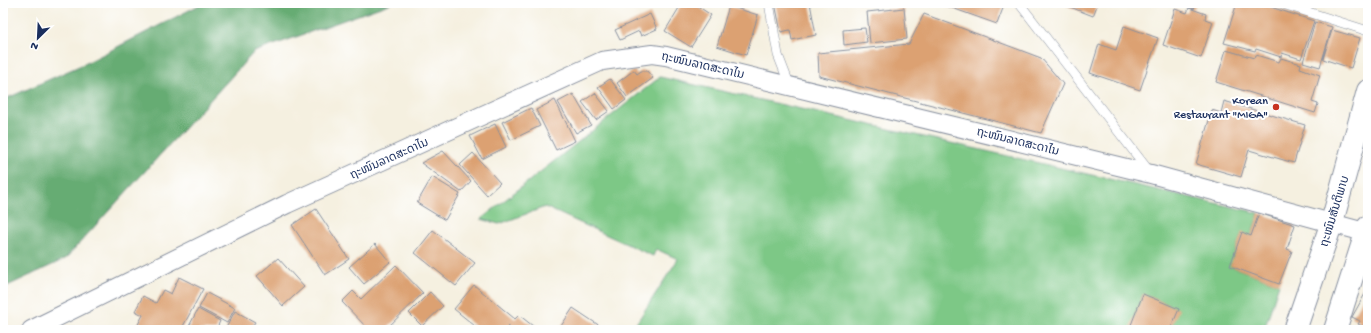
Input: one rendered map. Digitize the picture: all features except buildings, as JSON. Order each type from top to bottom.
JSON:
[{"type":"street","name":"ຖະໜົນລາດສະດາໄນ","points":[[30,330],[287,204],[602,61],[652,54],[666,56],[1151,174],[1368,231]]},
{"type":"street","name":"ຖະໜົນສັນຕິພາບ","points":[[1295,330],[1332,222],[1368,91]]},
{"type":"street","points":[[1335,330],[1368,231]]},
{"type":"lane","points":[[769,3],[778,55],[790,86]]},
{"type":"lane","points":[[1020,3],[1151,174]]},
{"type":"lane","points":[[1280,3],[1368,31]]},
{"type":"green space","points":[[203,3],[392,3],[254,52],[65,259],[3,288],[3,100],[86,63]]},
{"type":"green space","points":[[660,77],[1259,213],[1251,236],[1242,233],[1230,266],[1279,284],[1264,330],[1170,330],[1178,309],[1143,294],[1130,330],[632,330],[678,259],[656,249],[653,256],[545,207],[499,224],[481,219]]},
{"type":"place","name":"Korean Restaurant \"MIGA\"","points":[[1276,107]]}]
